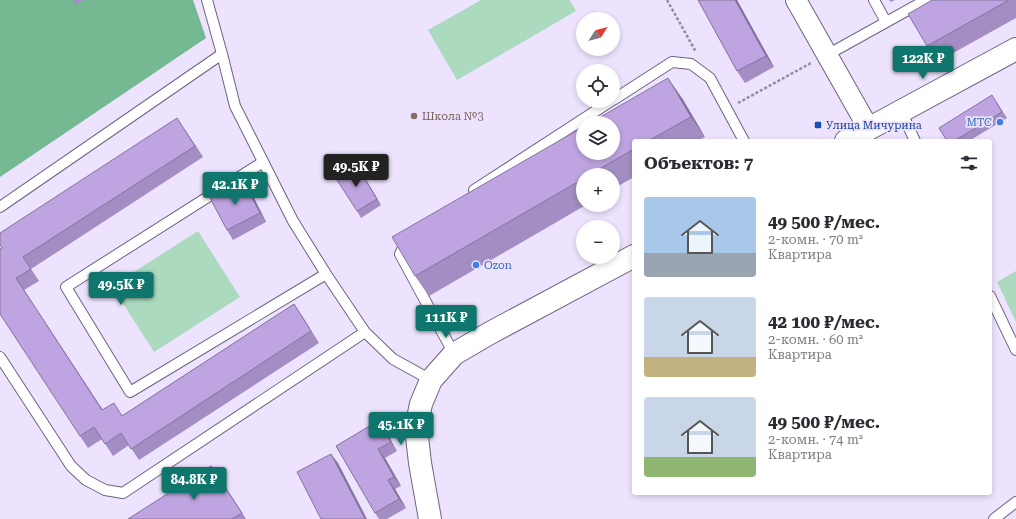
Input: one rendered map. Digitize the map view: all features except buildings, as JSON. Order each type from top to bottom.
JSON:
[{"type":"street","points":[[796,0],[869,128]]},
{"type":"street","points":[[850,139],[1016,49]]},
{"type":"street","points":[[430,519],[420,463],[416,428],[420,404],[431,380],[454,354],[490,333],[632,257]]},
{"type":"lane","points":[[207,0],[235,106],[293,221],[365,332],[393,359],[431,380]]},
{"type":"lane","points":[[874,0],[886,22]]},
{"type":"lane","points":[[827,55],[926,0]]},
{"type":"lane","points":[[0,207],[222,54]]},
{"type":"lane","points":[[620,95],[672,62],[692,64],[710,78],[743,139]]},
{"type":"lane","points":[[465,196],[600,108]]},
{"type":"lane","points":[[901,111],[914,139]]},
{"type":"lane","points":[[263,162],[66,286],[130,392],[326,274]]},
{"type":"lane","points":[[411,231],[400,254],[454,354]]},
{"type":"lane","points":[[992,300],[1016,350]]},
{"type":"lane","points":[[0,357],[71,466],[86,480],[106,490],[123,493],[365,332]]},
{"type":"lane","points":[[997,518],[1016,502]]},
{"type":"path","points":[[666,0],[710,78]]},
{"type":"path","points":[[727,109],[827,55]]},
{"type":"green space","points":[[0,0],[193,0],[206,38],[0,177]]},
{"type":"green space","points":[[481,0],[570,0],[576,11],[457,80],[428,30]]},
{"type":"green space","points":[[198,231],[240,297],[154,352],[112,286]]},
{"type":"green space","points":[[1016,271],[1016,322],[997,282]]},
{"type":"place","name":"Школа №3","points":[[414,116]]},
{"type":"place","name":"МТС","points":[[1000,122]]},
{"type":"place","name":"Улица Мичурина","points":[[818,125]]},
{"type":"place","name":"Ozon","points":[[476,265]]}]
